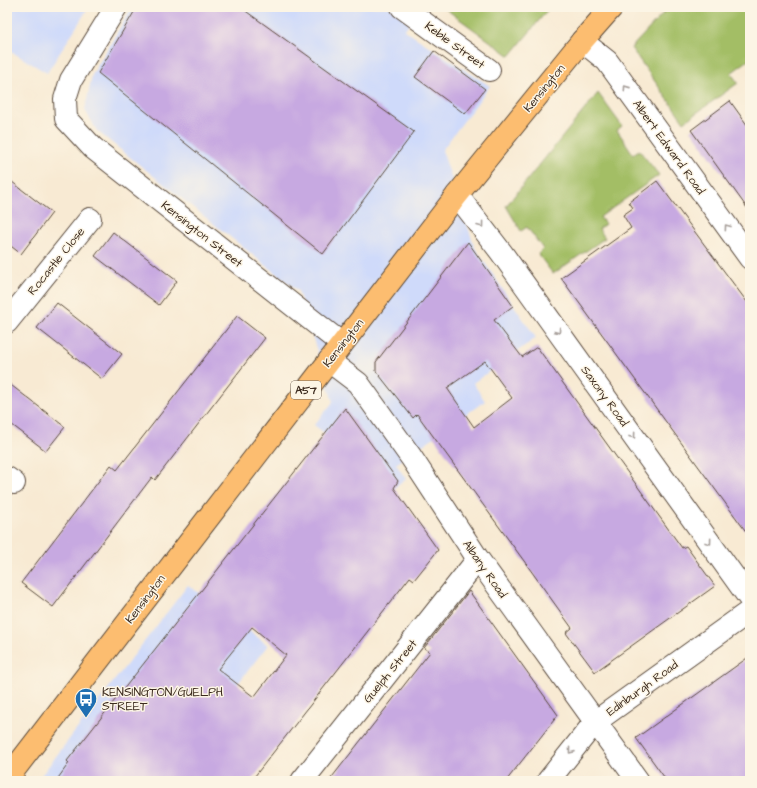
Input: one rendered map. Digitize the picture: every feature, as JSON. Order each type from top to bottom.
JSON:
[{"type":"main road","name":"Kensington","points":[[7,779],[457,195],[582,41],[612,7]]},
{"type":"street","name":"Kensington Street","points":[[116,7],[71,80],[66,99],[66,119],[93,148],[342,344]]},
{"type":"street","name":"Keble Street","points":[[402,7],[489,70]]},
{"type":"street","name":"Albert Edward Road","points":[[582,41],[607,61],[750,258]]},
{"type":"street","name":"Saxony Road","points":[[457,195],[501,252],[750,599]]},
{"type":"street","name":"Rocastle Close","points":[[11,309],[90,219]]},
{"type":"street","name":"Albany Road","points":[[329,361],[358,383],[411,457],[478,559],[638,781]]},
{"type":"street","name":"Guelph Street","points":[[302,781],[478,559]]},
{"type":"street","name":"Edinburgh Road","points":[[548,781],[595,722],[750,611]]},
{"type":"shaded area","points":[[7,7],[89,7],[47,73],[7,49]]},
{"type":"shaded area","points":[[132,7],[423,7],[404,30],[490,86],[442,150],[475,248],[536,338],[473,383],[485,401],[396,464],[406,479],[389,493],[372,470],[314,425],[333,402],[298,291],[97,131],[85,110],[92,75]]},
{"type":"shaded area","points":[[188,585],[268,645],[162,781],[37,781]]},
{"type":"green space","points":[[443,7],[550,7],[510,56]]},
{"type":"green space","points":[[669,7],[750,7],[750,59],[731,73],[738,83],[684,122],[631,48]]},
{"type":"green space","points":[[598,93],[622,126],[617,130],[633,154],[639,150],[659,175],[600,217],[605,224],[599,229],[605,238],[553,274],[538,254],[543,249],[527,227],[521,231],[506,206]]},
{"type":"building","points":[[137,7],[240,7],[414,132],[323,254],[98,73]]},
{"type":"building","points":[[434,51],[485,89],[465,114],[415,77]]},
{"type":"building","points":[[730,101],[750,129],[750,212],[691,130]]},
{"type":"building","points":[[7,178],[52,213],[21,254],[7,243]]},
{"type":"building","points":[[657,181],[750,306],[750,537],[561,278],[631,228],[623,215],[633,208],[629,202]]},
{"type":"building","points":[[113,232],[177,281],[159,305],[95,256]]},
{"type":"building","points":[[468,242],[513,306],[494,320],[522,357],[537,347],[682,548],[686,546],[715,586],[595,672],[566,633],[572,628],[417,414],[413,418],[376,371],[376,362]],"holes":[[[485,361],[512,398],[474,427],[447,388]]]},
{"type":"building","points":[[57,303],[122,354],[102,379],[37,328]]},
{"type":"building","points":[[237,316],[265,338],[155,480],[152,477],[53,607],[21,583],[111,465],[117,470]]},
{"type":"building","points":[[7,382],[65,427],[46,451],[7,421]]},
{"type":"building","points":[[345,408],[398,481],[394,488],[438,550],[414,580],[410,577],[251,781],[56,781],[69,763],[67,761]],"holes":[[[252,627],[286,655],[254,697],[218,669]]]},
{"type":"building","points":[[469,591],[558,715],[506,781],[329,781],[430,652],[424,648]]},
{"type":"building","points":[[750,656],[750,781],[667,781],[636,738]]},
{"type":"place","name":"KENSINGTON/GUELPH STREET","points":[[86,718]]}]
